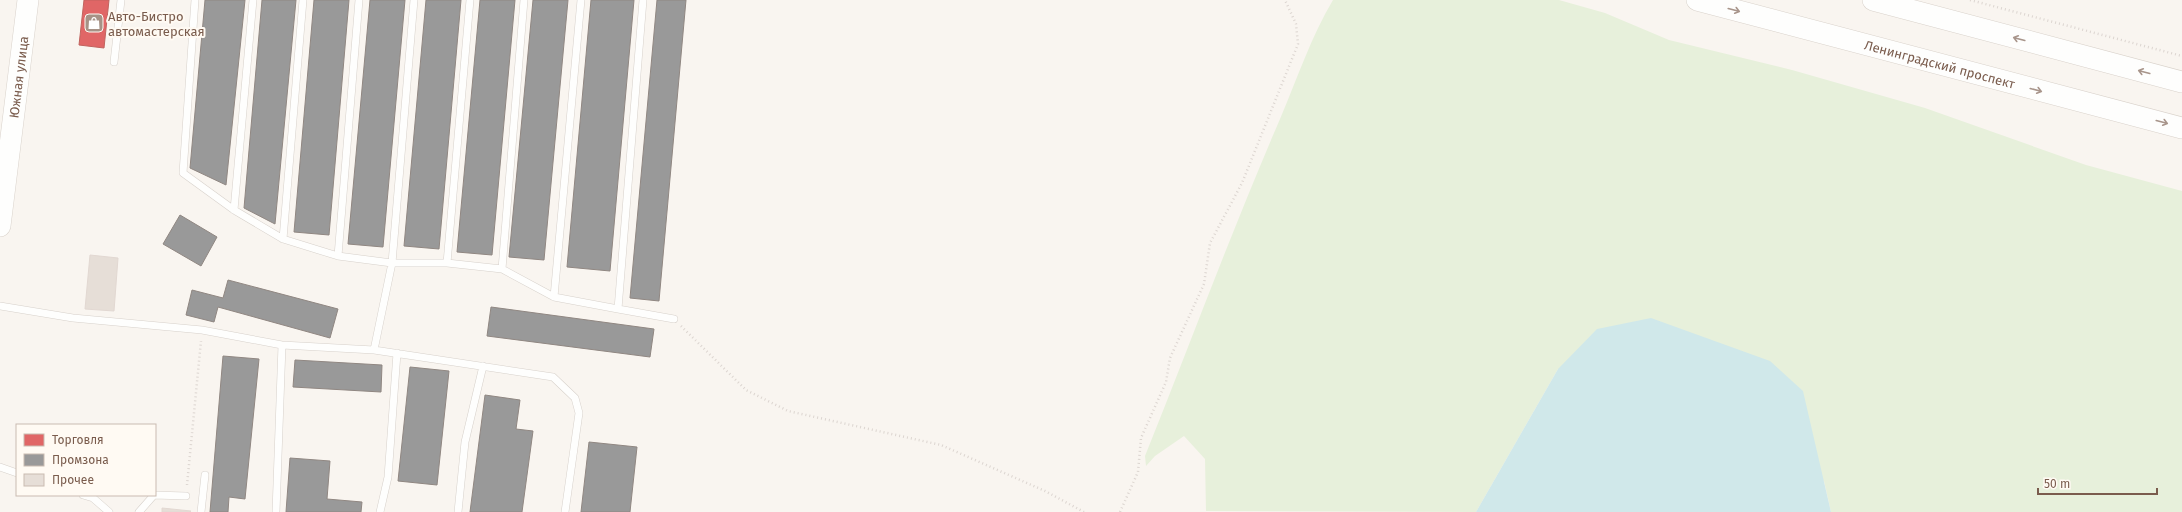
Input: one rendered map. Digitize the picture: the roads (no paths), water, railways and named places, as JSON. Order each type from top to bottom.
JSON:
[{"type":"main road","name":"Южная улица","points":[[0,226],[28,0]]},
{"type":"main road","name":"Ленинградский проспект","points":[[1697,0],[2182,128]]},
{"type":"main road","points":[[1873,0],[2182,82]]},
{"type":"lane","points":[[114,62],[121,0]]},
{"type":"lane","points":[[194,0],[183,173],[234,210],[283,239],[338,256],[392,263],[447,263],[502,269],[554,297],[674,319]]},
{"type":"lane","points":[[234,210],[253,0]]},
{"type":"lane","points":[[283,239],[303,0]]},
{"type":"lane","points":[[338,256],[359,0]]},
{"type":"lane","points":[[374,350],[392,263],[414,0]]},
{"type":"lane","points":[[447,263],[470,0]]},
{"type":"lane","points":[[502,269],[524,0]]},
{"type":"lane","points":[[554,297],[581,0]]},
{"type":"lane","points":[[618,308],[643,0]]},
{"type":"lane","points":[[0,306],[73,318],[202,330],[282,345],[374,350],[553,377],[574,398],[579,413],[565,512]]},
{"type":"lane","points":[[276,512],[282,345]]},
{"type":"lane","points":[[380,512],[388,477],[397,353]]},
{"type":"lane","points":[[458,512],[465,442],[483,366]]},
{"type":"lane","points":[[0,467],[16,473]]},
{"type":"lane","points":[[201,512],[205,475]]},
{"type":"lane","points":[[156,495],[186,496]]},
{"type":"lane","points":[[86,496],[93,498],[109,512]]},
{"type":"lane","points":[[138,512],[153,496]]},
{"type":"water","points":[[1651,318],[1770,361],[1803,391],[1831,512],[1476,512],[1558,369],[1597,329]]},
{"type":"place","name":"Авто-Бистро автомастерская","points":[[94,23]]}]
